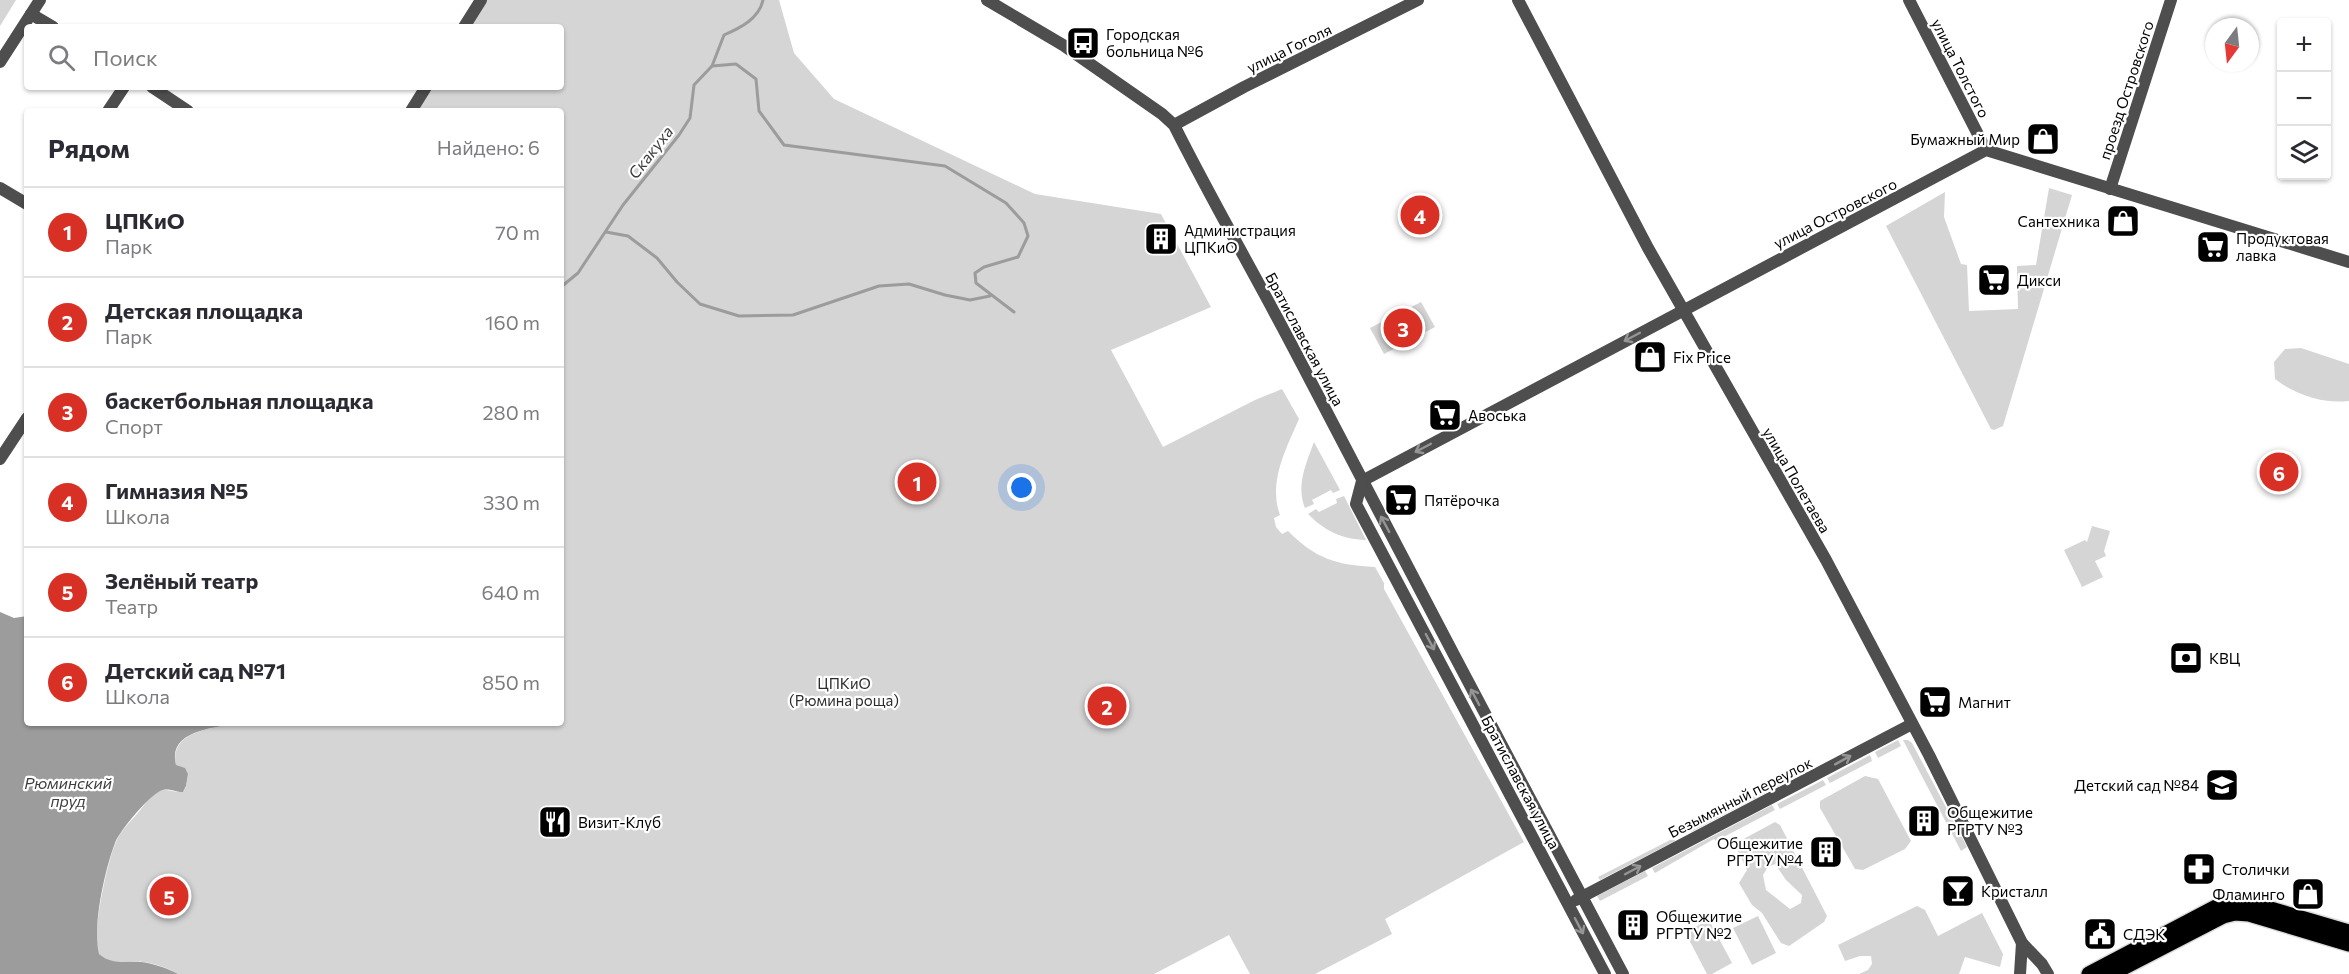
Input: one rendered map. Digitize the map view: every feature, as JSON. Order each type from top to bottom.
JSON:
[{"type":"main road","points":[[2089,974],[2220,905],[2250,903],[2349,932]]},
{"type":"main road","points":[[2111,974],[2213,921],[2235,913],[2249,914],[2349,944]]},
{"type":"street","points":[[25,24],[40,0]]},
{"type":"street","points":[[466,24],[481,0]]},
{"type":"street","name":"Братиславская улица","points":[[987,0],[1063,45],[1162,114],[1174,126],[1216,208],[1297,354],[1623,974]]},
{"type":"street","name":"улица Гоголя","points":[[1174,126],[1244,87],[1418,0]]},
{"type":"street","name":"улица Полетаева","points":[[1518,0],[1648,248],[1721,380],[1826,560],[1912,724],[2022,943],[2048,974]]},
{"type":"street","name":"улица Толстого","points":[[1909,0],[1986,150]]},
{"type":"street","name":"проезд Островского","points":[[2110,189],[2171,0]]},
{"type":"street","points":[[31,14],[48,24]]},
{"type":"street","points":[[0,62],[24,25]]},
{"type":"street","points":[[110,108],[121,90]]},
{"type":"street","points":[[156,90],[184,108]]},
{"type":"street","points":[[413,108],[424,90]]},
{"type":"street","points":[[1986,150],[2349,262]]},
{"type":"street","name":"улица Островского","points":[[1362,481],[1986,150]]},
{"type":"street","points":[[0,188],[24,202]]},
{"type":"street","points":[[0,459],[24,423]]},
{"type":"street","name":"Братиславская улица","points":[[1362,481],[1356,504],[1605,974]]},
{"type":"street","name":"Безымянный переулок","points":[[1581,897],[1912,724]]},
{"type":"street","points":[[1568,905],[1581,897]]},
{"type":"street","points":[[2020,974],[2022,943]]},
{"type":"green space","points":[[0,0],[16,0],[0,26]]},
{"type":"green space","name":"ЦПКиО (Рюмина роща)","points":[[485,0],[779,0],[794,53],[834,99],[1035,194],[1161,214],[1211,307],[1111,350],[1163,447],[1255,400],[1282,389],[1299,419],[1284,454],[1277,478],[1277,503],[1280,515],[1274,518],[1276,527],[1282,534],[1288,531],[1298,541],[1327,559],[1375,567],[1384,583],[1384,589],[1524,842],[1385,919],[1392,934],[1315,974],[1250,974],[1229,935],[1154,974],[178,974],[152,963],[113,962],[103,958],[97,946],[98,917],[105,881],[118,837],[148,799],[158,791],[183,792],[188,774],[176,766],[175,754],[179,745],[195,733],[222,726],[564,726],[564,108],[416,108],[427,90],[564,90],[564,24],[470,24]]},
{"type":"green space","points":[[2049,188],[2072,195],[2003,426],[1994,430],[1991,429],[1886,226],[1945,192],[1944,217],[1961,264],[1967,265],[1969,311],[2018,309],[2017,266],[2036,265]]},
{"type":"green space","points":[[1421,302],[1435,327],[1384,354],[1370,328]]},
{"type":"green space","points":[[2301,348],[2349,364],[2349,401],[2319,400],[2291,390],[2275,379],[2274,362],[2285,349]]},
{"type":"green space","points":[[1314,442],[1340,490],[1333,493],[1331,490],[1312,500],[1314,504],[1305,508],[1301,491],[1302,483],[1305,466]]},
{"type":"green space","points":[[1344,496],[1366,540],[1334,533],[1308,514],[1316,509],[1319,512],[1337,503],[1336,499]]},
{"type":"green space","points":[[2092,526],[2110,531],[2104,551],[2106,556],[2095,561],[2103,577],[2082,587],[2064,550],[2085,540],[2087,542]]},
{"type":"green space","points":[[1898,740],[1901,746],[1878,758],[1875,752]]},
{"type":"green space","points":[[1903,740],[1912,743],[1967,847],[1961,851]]},
{"type":"green space","points":[[1870,755],[1872,761],[1830,783],[1827,778]]},
{"type":"green space","points":[[1865,776],[1878,779],[1911,841],[1905,849],[1863,870],[1855,869],[1820,808],[1820,801]]},
{"type":"green space","points":[[1823,780],[1826,785],[1780,809],[1777,804]]},
{"type":"green space","points":[[1782,781],[1783,784],[1691,832],[1690,829]]},
{"type":"green space","points":[[1772,805],[1775,810],[1716,841],[1714,839],[1655,873],[1652,868]]},
{"type":"green space","points":[[1775,822],[1780,825],[1827,916],[1824,922],[1789,946],[1781,943],[1762,913],[1752,905],[1739,883],[1747,870],[1736,847],[1738,842]],"holes":[[[1775,864],[1786,880],[1802,895],[1801,903],[1790,909],[1766,890],[1763,875],[1768,867]]]},
{"type":"green space","points":[[1674,838],[1675,841],[1600,880],[1598,877]]},
{"type":"green space","points":[[1645,871],[1648,876],[1600,901],[1597,896]]},
{"type":"green space","points":[[1917,906],[1925,910],[1938,936],[1982,913],[2003,954],[2000,967],[1965,957],[1959,974],[1859,974],[1868,970],[1872,964],[1871,956],[1860,956],[1845,961],[1838,945]]},
{"type":"green space","points":[[1758,916],[1776,953],[1752,965],[1733,928]]},
{"type":"green space","points":[[1709,920],[1732,963],[1712,974],[1707,974],[1685,932]]},
{"type":"water","name":"Рюминский пруд","points":[[0,612],[14,618],[24,616],[24,726],[222,726],[195,733],[179,744],[175,753],[176,765],[185,768],[188,774],[183,792],[163,790],[155,794],[122,830],[107,868],[98,914],[99,954],[113,961],[150,963],[178,974],[0,974]]},
{"type":"waterway","name":"Скакуха","points":[[564,285],[578,273],[623,205],[690,118],[694,85],[712,66],[724,35],[753,18],[763,0]]},
{"type":"waterway","points":[[712,66],[736,64],[756,79],[759,111],[784,145],[945,166],[1006,203],[1024,223],[1028,236],[1018,257],[984,267],[975,273],[976,283],[1014,312]]},
{"type":"waterway","points":[[606,232],[628,236],[657,258],[700,304],[739,316],[793,315],[879,286],[909,284],[970,300],[990,296]]},
{"type":"place","name":"Городская больница №6","points":[[1083,43]]},
{"type":"place","name":"Бумажный Мир","points":[[2043,139]]},
{"type":"place","name":"Гимназия №5","points":[[1420,215]]},
{"type":"place","name":"Сантехника","points":[[2123,221]]},
{"type":"place","name":"Администрация ЦПКиО","points":[[1161,239]]},
{"type":"place","name":"Продуктовая лавка","points":[[2213,247]]},
{"type":"place","name":"Дикси","points":[[1994,280]]},
{"type":"place","name":"баскетбольная площадка","points":[[1403,328]]},
{"type":"place","name":"Fix Price","points":[[1650,357]]},
{"type":"place","name":"Авоська","points":[[1445,415]]},
{"type":"place","name":"Детский сад №71","points":[[2279,472]]},
{"type":"place","name":"ЦПКиО","points":[[917,482]]},
{"type":"place","name":"Пятёрочка","points":[[1401,500]]},
{"type":"place","name":"КВЦ","points":[[2186,658]]},
{"type":"place","name":"Магнит","points":[[1935,702]]},
{"type":"place","name":"Детская площадка","points":[[1107,706]]},
{"type":"place","name":"Детский сад №84","points":[[2222,785]]},
{"type":"place","name":"Общежитие РГРТУ №3","points":[[1924,821]]},
{"type":"place","name":"Визит-Клуб","points":[[555,822]]},
{"type":"place","name":"Общежитие РГРТУ №4","points":[[1826,852]]},
{"type":"place","name":"Столички","points":[[2199,869]]},
{"type":"place","name":"Кристалл","points":[[1958,891]]},
{"type":"place","name":"Фламинго","points":[[2308,894]]},
{"type":"place","name":"Зелёный театр","points":[[169,896]]},
{"type":"place","name":"Общежитие РГРТУ №2","points":[[1633,925]]},
{"type":"place","name":"СДЭК","points":[[2100,934]]}]
